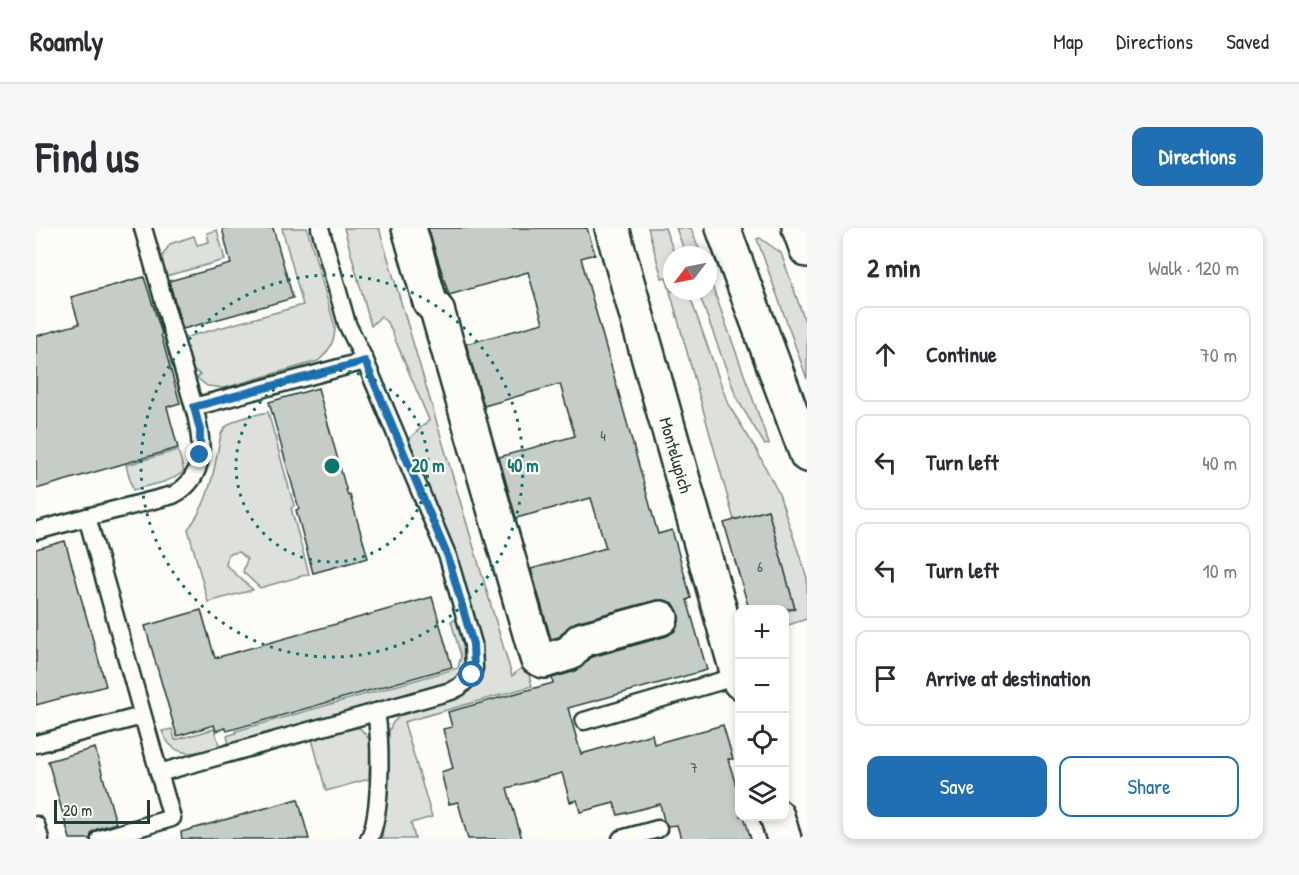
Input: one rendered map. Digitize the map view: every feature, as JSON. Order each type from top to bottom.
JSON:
[{"type":"street","points":[[409,228],[430,302],[438,309],[537,658],[544,660],[570,653],[582,640],[661,618]]},
{"type":"street","name":"Montelupich","points":[[612,228],[735,665]]},
{"type":"street","points":[[723,228],[807,455]]},
{"type":"street","points":[[800,228],[807,249]]},
{"type":"street","points":[[779,821],[784,839]]},
{"type":"lane","points":[[36,531],[173,495],[191,482],[196,472],[201,440],[194,407],[143,228]]},
{"type":"lane","points":[[159,773],[459,687],[472,675],[475,657],[473,644],[448,557],[365,361],[346,324],[320,228]]},
{"type":"lane","points":[[194,407],[365,361]]},
{"type":"lane","points":[[87,518],[172,818],[100,839]]},
{"type":"lane","points":[[584,721],[735,680]]},
{"type":"lane","points":[[369,839],[374,825],[381,745],[376,712]]},
{"type":"lane","points":[[36,744],[142,716]]},
{"type":"lane","points":[[36,825],[40,839]]},
{"type":"lane","points":[[621,839],[658,829]]},
{"type":"shaded area","points":[[282,228],[307,228],[335,327],[330,346],[318,361],[224,388],[207,386],[197,378],[200,375],[196,371],[193,372],[183,338],[303,305]]},
{"type":"shaded area","points":[[344,228],[379,228],[512,676],[526,664],[532,686],[404,722],[432,817],[411,823],[415,839],[382,839],[389,731],[400,715],[465,694],[477,682],[483,669],[482,643],[455,553],[408,440],[429,420],[389,325],[381,316],[371,326]]},
{"type":"shaded area","points":[[648,228],[665,228],[672,246],[663,246],[662,278]]},
{"type":"shaded area","points":[[676,228],[691,228],[698,246],[683,246]]},
{"type":"shaded area","points":[[217,230],[225,260],[166,276],[161,258],[170,244],[194,236],[197,245],[209,242],[207,233]]},
{"type":"shaded area","points":[[760,238],[781,253],[807,327],[807,379],[757,239]]},
{"type":"shaded area","points":[[717,299],[769,444],[765,445],[737,399],[701,300]]},
{"type":"shaded area","points":[[672,300],[691,300],[728,404],[756,449],[779,494],[807,578],[807,619],[789,625],[789,611],[795,609],[768,510],[734,520]]},
{"type":"shaded area","points":[[268,412],[294,506],[291,508],[309,574],[260,588],[243,572],[247,559],[239,552],[228,554],[226,565],[253,590],[208,602],[188,529],[207,496],[224,429],[241,418]]},
{"type":"shaded area","points":[[178,450],[184,471],[166,481],[133,490],[126,465]]},
{"type":"shaded area","points":[[456,620],[466,652],[466,660],[460,674],[453,680],[229,745],[227,736],[236,731],[458,668],[461,656],[451,621]]},
{"type":"shaded area","points":[[360,728],[370,740],[369,779],[326,791],[312,739]]},
{"type":"shaded area","points":[[172,729],[175,740],[214,729],[220,747],[194,753],[179,751],[172,747],[162,731]]},
{"type":"building","points":[[222,228],[273,228],[293,298],[183,329],[169,281],[231,264]]},
{"type":"building","points":[[428,228],[587,228],[595,254],[581,258],[658,534],[672,530],[691,598],[687,600],[707,670],[568,708],[581,754],[652,734],[654,744],[723,725],[733,759],[728,759],[735,782],[735,821],[746,821],[751,839],[681,839],[677,825],[668,826],[664,821],[660,804],[618,815],[614,803],[580,812],[577,800],[570,802],[562,773],[507,788],[522,839],[468,839],[458,802],[449,804],[441,772],[453,768],[443,729],[452,727],[448,712],[553,683],[552,678],[576,671],[592,657],[667,636],[675,631],[679,622],[679,614],[674,604],[665,600],[656,600],[576,622],[559,637],[551,639],[531,569],[606,548],[591,498],[516,518],[499,457],[575,436],[560,384],[484,406],[466,344],[543,323],[528,272],[449,295]]},
{"type":"building","points":[[144,277],[180,403],[167,407],[178,448],[36,489],[36,336],[79,324],[71,297]]},
{"type":"building","points":[[318,388],[368,558],[313,573],[296,510],[299,509],[269,402]]},
{"type":"building","points":[[768,510],[795,609],[789,609],[789,605],[748,605],[724,523]]},
{"type":"building","points":[[65,541],[106,686],[36,705],[36,549]]},
{"type":"building","points":[[432,597],[452,667],[227,731],[225,728],[216,731],[214,725],[177,736],[145,626],[201,610],[215,658]]},
{"type":"building","points":[[95,748],[116,823],[92,832],[90,839],[70,839],[48,761]]},
{"type":"building","points":[[298,799],[309,839],[182,839],[181,832]]},
{"type":"route","points":[[200,455],[200,430],[194,407],[365,361],[448,557],[473,644],[475,657],[472,675]]}]
